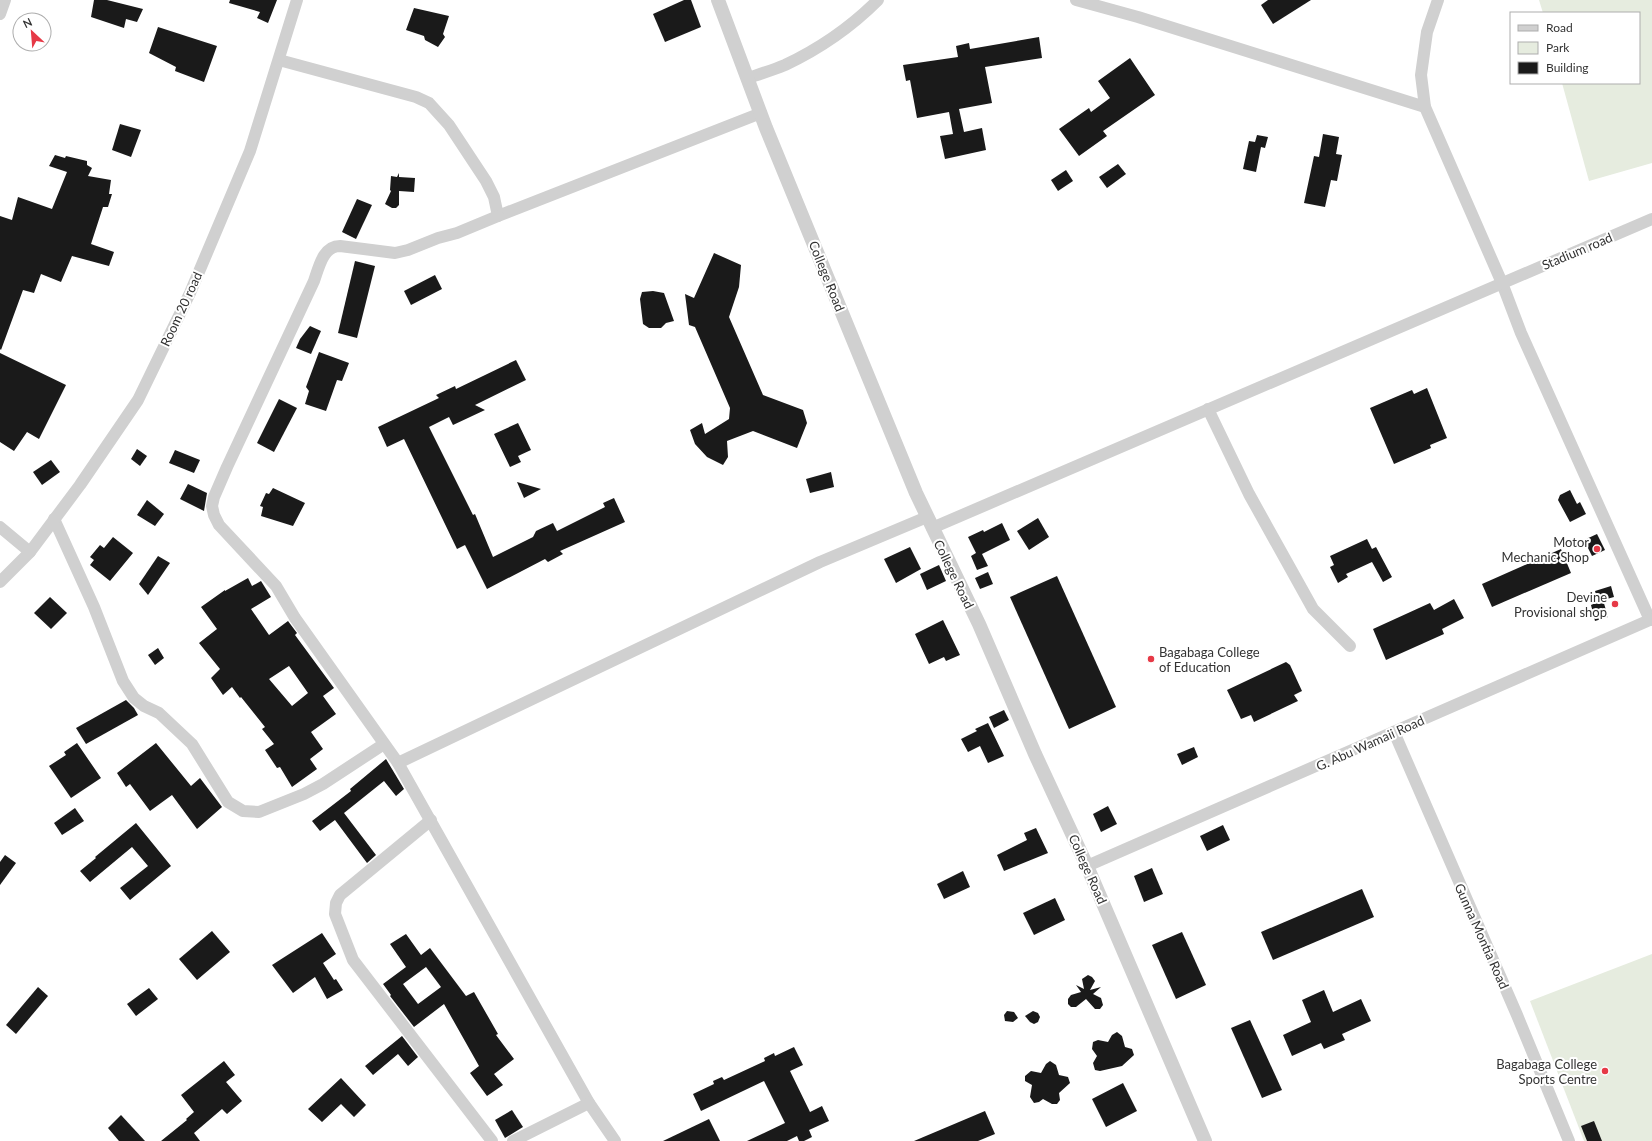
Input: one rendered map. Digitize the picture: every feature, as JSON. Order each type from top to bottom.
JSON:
[{"type":"street","name":"Room 20 road","points":[[0,582],[30,552],[80,485],[141,393],[190,293],[250,151],[297,0]]},
{"type":"street","name":"College Road","points":[[718,0],[761,113],[930,523],[979,624],[1035,754],[1087,866],[1205,1141]]},
{"type":"street","points":[[748,78],[784,65],[813,50],[861,17],[878,0]]},
{"type":"street","points":[[1076,0],[1138,17],[1425,107]]},
{"type":"street","points":[[1438,0],[1427,32],[1421,75],[1425,107],[1502,283],[1521,332],[1651,620]]},
{"type":"street","points":[[279,60],[416,97],[429,103],[449,125],[486,181],[494,197],[498,216]]},
{"type":"street","points":[[615,1141],[589,1103],[398,763],[295,618],[276,586],[219,525],[214,515],[212,506],[227,467],[314,281],[321,261],[329,249],[334,246],[340,246],[395,253],[408,250],[761,113]]},
{"type":"street","name":"Stadium road","points":[[398,763],[820,562],[930,523],[1208,410],[1652,219]]},
{"type":"street","points":[[1208,410],[1249,494],[1313,609],[1350,646]]},
{"type":"street","points":[[54,519],[94,607],[123,681],[134,698],[144,706],[159,713],[192,744],[228,802],[243,811],[259,812],[304,794],[323,784],[384,744]]},
{"type":"street","points":[[0,527],[30,552]]},
{"type":"street","name":"G. Abu Wamaii Road","points":[[1087,866],[1651,620]]},
{"type":"street","name":"Gunna Montia Road","points":[[1394,732],[1515,1009],[1569,1141]]},
{"type":"street","points":[[431,820],[340,895],[336,903],[336,914],[353,960],[492,1141]]},
{"type":"street","points":[[513,1141],[589,1103]]},
{"type":"green space","points":[[1539,0],[1652,0],[1652,163],[1589,181],[1562,84],[1640,84],[1640,12],[1543,12]]},
{"type":"green space","name":"Bagabaga College Sports Centre","points":[[1652,954],[1652,1141],[1584,1141],[1530,1001]]},
{"type":"building","points":[[94,0],[107,0],[143,9],[137,22],[126,19],[124,28],[91,17]]},
{"type":"building","points":[[230,0],[277,0],[268,23],[257,18],[260,12],[229,3]]},
{"type":"building","points":[[684,0],[691,0],[701,27],[665,42],[653,14]]},
{"type":"building","points":[[1268,0],[1311,0],[1273,24],[1261,5]]},
{"type":"building","points":[[414,8],[449,16],[443,34],[445,37],[438,47],[425,40],[424,36],[406,30]]},
{"type":"building","points":[[158,27],[217,46],[204,82],[175,71],[176,67],[149,53]]},
{"type":"building","points":[[1039,37],[1042,58],[985,67],[992,103],[959,109],[964,132],[982,128],[986,150],[945,159],[940,136],[953,134],[949,112],[917,118],[910,80],[906,81],[903,65],[958,57],[956,46],[969,43],[970,49]]},
{"type":"building","points":[[1130,58],[1155,95],[1103,131],[1107,136],[1079,156],[1059,129],[1089,108],[1091,112],[1110,98],[1098,81]]},
{"type":"building","points":[[120,124],[141,130],[131,157],[112,150]]},
{"type":"building","points":[[1323,134],[1339,137],[1336,154],[1342,155],[1337,181],[1331,180],[1325,207],[1304,203],[1314,156],[1319,157]]},
{"type":"building","points":[[1257,135],[1268,137],[1265,148],[1261,147],[1256,172],[1243,169],[1249,141],[1255,142]]},
{"type":"building","points":[[55,155],[87,161],[87,165],[92,168],[88,176],[111,180],[109,194],[112,194],[108,207],[103,207],[91,244],[114,252],[109,266],[72,256],[61,282],[41,274],[34,293],[23,290],[1,350],[0,216],[12,220],[18,197],[52,209],[67,172],[49,166]]},
{"type":"building","points":[[1118,164],[1126,174],[1107,188],[1099,177]]},
{"type":"building","points":[[1066,170],[1073,181],[1058,191],[1051,180]]},
{"type":"building","points":[[399,173],[399,177],[415,178],[414,192],[399,191],[399,205],[396,208],[392,208],[385,204],[391,191],[391,176],[397,177]]},
{"type":"building","points":[[357,199],[372,205],[356,239],[342,232]]},
{"type":"building","points":[[714,253],[741,265],[739,287],[729,317],[763,395],[803,410],[807,423],[797,448],[753,431],[727,441],[728,457],[723,465],[707,457],[695,444],[690,430],[702,423],[705,434],[729,419],[730,408],[695,327],[689,325],[685,294],[694,298]]},
{"type":"building","points":[[355,261],[375,266],[357,338],[338,333]]},
{"type":"building","points":[[435,275],[442,289],[411,305],[404,291]]},
{"type":"building","points":[[653,291],[664,293],[674,321],[666,323],[661,328],[649,328],[643,324],[640,299],[642,292]]},
{"type":"building","points":[[310,326],[321,331],[311,354],[296,348],[300,339]]},
{"type":"building","points":[[319,352],[349,363],[342,381],[337,380],[326,411],[305,404],[309,391],[306,387]]},
{"type":"building","points":[[0,353],[66,385],[39,439],[27,432],[14,451],[0,442]]},
{"type":"building","points":[[516,360],[526,380],[475,405],[485,410],[453,425],[449,417],[429,427],[473,515],[475,514],[493,557],[533,537],[536,531],[553,523],[557,531],[605,507],[603,503],[614,498],[625,522],[560,551],[563,554],[548,562],[545,559],[487,589],[465,545],[457,549],[404,439],[387,447],[378,427],[439,398],[436,395],[455,386],[456,389]]},
{"type":"building","points":[[1427,388],[1447,438],[1430,445],[1431,448],[1394,464],[1370,408],[1412,390],[1414,394]]},
{"type":"building","points":[[279,399],[297,408],[274,452],[257,443]]},
{"type":"building","points":[[518,423],[531,450],[518,456],[521,462],[510,467],[494,434]]},
{"type":"building","points":[[137,449],[147,456],[140,466],[131,459]]},
{"type":"building","points":[[175,450],[200,460],[194,473],[169,463]]},
{"type":"building","points":[[51,460],[60,472],[42,485],[33,472]]},
{"type":"building","points":[[831,472],[834,487],[810,493],[806,479]]},
{"type":"building","points":[[517,482],[541,489],[524,498]]},
{"type":"building","points":[[188,484],[207,493],[204,511],[180,499]]},
{"type":"building","points":[[273,488],[305,503],[293,526],[261,516],[263,507],[260,506],[266,493],[269,494]]},
{"type":"building","points":[[1570,490],[1577,504],[1580,502],[1586,514],[1570,522],[1558,500],[1560,495]]},
{"type":"building","points":[[147,500],[164,514],[155,526],[137,515]]},
{"type":"building","points":[[1038,518],[1049,537],[1029,550],[1017,531]]},
{"type":"building","points":[[1002,523],[1010,540],[982,554],[988,566],[977,570],[971,556],[976,553],[968,537],[983,530],[984,532]]},
{"type":"building","points":[[1597,534],[1605,550],[1592,556],[1584,540]]},
{"type":"building","points":[[113,537],[133,553],[110,581],[90,565],[94,560],[90,557],[100,545],[104,548]]},
{"type":"building","points":[[1367,539],[1372,549],[1376,547],[1392,577],[1383,582],[1372,562],[1346,574],[1348,577],[1338,583],[1330,567],[1334,565],[1330,556]]},
{"type":"building","points":[[910,547],[921,569],[896,583],[884,559]]},
{"type":"building","points":[[1561,549],[1571,573],[1492,607],[1482,584]]},
{"type":"building","points":[[158,556],[170,563],[148,595],[139,584]]},
{"type":"building","points":[[939,565],[946,581],[927,590],[920,574]]},
{"type":"building","points":[[988,572],[993,584],[980,589],[975,578]]},
{"type":"building","points":[[1057,576],[1116,707],[1069,729],[1010,597]]},
{"type":"building","points":[[248,578],[252,586],[261,581],[271,597],[251,609],[269,635],[288,621],[297,633],[295,635],[334,688],[323,696],[336,714],[311,732],[323,749],[310,759],[317,769],[292,787],[280,767],[277,768],[265,750],[274,744],[262,729],[265,727],[232,687],[223,695],[211,678],[220,669],[199,643],[217,629],[201,607]],"holes":[[[289,666],[308,693],[292,706],[269,679]]]},
{"type":"building","points":[[1611,586],[1614,597],[1603,600],[1608,617],[1595,621],[1591,605],[1598,602],[1595,591]]},
{"type":"building","points":[[50,597],[67,613],[51,629],[34,613]]},
{"type":"building","points":[[1454,599],[1464,618],[1442,629],[1444,634],[1386,660],[1373,629],[1430,603],[1434,610]]},
{"type":"building","points":[[943,620],[960,655],[946,661],[944,657],[929,664],[915,634]]},
{"type":"building","points":[[158,648],[164,658],[155,665],[148,655]]},
{"type":"building","points":[[1286,662],[1290,665],[1302,691],[1294,695],[1298,701],[1254,722],[1251,715],[1241,719],[1227,690]]},
{"type":"building","points":[[126,700],[134,708],[138,715],[86,744],[76,728]]},
{"type":"building","points":[[1004,710],[1009,720],[994,728],[989,717]]},
{"type":"building","points":[[988,723],[1004,756],[988,763],[980,746],[968,752],[961,739],[977,731],[975,729]]},
{"type":"building","points":[[77,743],[101,778],[71,798],[49,766],[66,755],[64,752]]},
{"type":"building","points":[[156,743],[191,786],[200,778],[222,807],[197,829],[172,795],[150,811],[130,784],[126,787],[117,773]]},
{"type":"building","points":[[1194,747],[1198,757],[1182,765],[1177,754]]},
{"type":"building","points":[[386,759],[404,789],[396,796],[384,781],[344,813],[376,855],[367,863],[335,820],[320,831],[312,821],[351,791],[350,789]]},
{"type":"building","points":[[1108,806],[1117,824],[1101,832],[1093,814]]},
{"type":"building","points":[[75,808],[84,821],[62,835],[54,823]]},
{"type":"building","points":[[136,823],[171,866],[130,900],[120,888],[148,866],[132,847],[90,882],[80,871]]},
{"type":"building","points":[[1223,825],[1230,840],[1207,851],[1200,836]]},
{"type":"building","points":[[1036,828],[1048,853],[1004,871],[997,855],[1027,840],[1024,833]]},
{"type":"building","points":[[5,855],[16,863],[0,885],[0,862]]},
{"type":"building","points":[[1152,868],[1163,894],[1144,902],[1134,876]]},
{"type":"building","points":[[963,871],[970,887],[944,899],[937,884]]},
{"type":"building","points":[[1362,889],[1374,917],[1273,960],[1261,932]]},
{"type":"building","points":[[1055,898],[1065,920],[1034,935],[1023,913]]},
{"type":"building","points":[[212,931],[230,952],[197,980],[179,959]]},
{"type":"building","points":[[1182,932],[1206,985],[1176,999],[1152,945]]},
{"type":"building","points":[[322,933],[336,954],[323,963],[334,980],[336,979],[343,990],[327,999],[315,977],[293,993],[272,965]]},
{"type":"building","points":[[406,934],[421,955],[430,948],[466,996],[474,992],[498,1034],[496,1035],[514,1059],[494,1074],[503,1085],[487,1096],[470,1073],[479,1066],[444,1004],[414,1027],[390,996],[391,995],[383,984],[406,967],[390,944]],"holes":[[[426,967],[441,987],[418,1004],[403,984]]]},
{"type":"building","points":[[1088,975],[1095,981],[1090,990],[1101,987],[1093,994],[1101,998],[1103,1005],[1100,1009],[1095,1009],[1086,999],[1076,1007],[1071,1007],[1068,1004],[1068,999],[1071,995],[1081,992],[1076,985],[1084,989],[1082,979]]},
{"type":"building","points":[[38,987],[48,996],[16,1034],[6,1025]]},
{"type":"building","points":[[149,988],[158,999],[136,1016],[127,1004]]},
{"type":"building","points":[[1324,990],[1333,1012],[1361,999],[1371,1021],[1342,1034],[1345,1040],[1324,1049],[1321,1043],[1292,1056],[1283,1035],[1311,1022],[1302,1000]]},
{"type":"building","points":[[1007,1011],[1014,1012],[1018,1018],[1013,1022],[1005,1021],[1004,1015]]},
{"type":"building","points":[[1033,1011],[1038,1013],[1040,1017],[1038,1022],[1034,1024],[1025,1016]]},
{"type":"building","points":[[1250,1020],[1282,1090],[1262,1098],[1231,1028]]},
{"type":"building","points":[[1117,1032],[1122,1036],[1125,1047],[1132,1049],[1134,1055],[1122,1066],[1100,1071],[1095,1070],[1093,1063],[1097,1056],[1092,1049],[1093,1042],[1098,1040],[1108,1042],[1112,1035]]},
{"type":"building","points":[[402,1036],[418,1057],[408,1066],[398,1054],[373,1075],[365,1066]]},
{"type":"building","points":[[794,1047],[803,1065],[790,1071],[810,1112],[822,1106],[829,1121],[809,1130],[812,1137],[804,1141],[799,1141],[797,1136],[787,1141],[747,1141],[785,1123],[764,1081],[701,1111],[693,1094],[714,1084],[713,1081],[722,1077],[724,1080],[765,1061],[764,1058],[774,1053],[775,1056]]},
{"type":"building","points":[[224,1061],[235,1075],[226,1082],[242,1101],[227,1114],[222,1109],[194,1133],[200,1141],[161,1141],[187,1120],[186,1119],[194,1112],[181,1095]]},
{"type":"building","points":[[1050,1061],[1056,1065],[1059,1075],[1068,1077],[1070,1083],[1059,1093],[1060,1100],[1057,1104],[1052,1104],[1043,1099],[1034,1103],[1030,1097],[1032,1085],[1025,1081],[1025,1076],[1031,1071],[1041,1073],[1046,1064]]},
{"type":"building","points":[[341,1078],[366,1105],[354,1117],[341,1104],[322,1122],[308,1109]]},
{"type":"building","points":[[1123,1083],[1137,1111],[1106,1127],[1092,1099]]},
{"type":"building","points":[[512,1110],[523,1127],[505,1138],[495,1120]]},
{"type":"building","points":[[985,1111],[995,1134],[978,1141],[914,1141]]},
{"type":"building","points":[[121,1115],[145,1141],[119,1141],[108,1128]]},
{"type":"building","points":[[709,1119],[720,1141],[663,1141]]},
{"type":"building","points":[[1594,1121],[1602,1141],[1587,1141],[1581,1126]]},
{"type":"place","name":"Motor Mechanic Shop","points":[[1597,549]]},
{"type":"place","name":"Devine Provisional shop","points":[[1615,604]]},
{"type":"place","name":"Bagabaga College of Education","points":[[1151,659]]},
{"type":"place","name":"Bagabaga College Sports Centre","points":[[1605,1071]]}]
